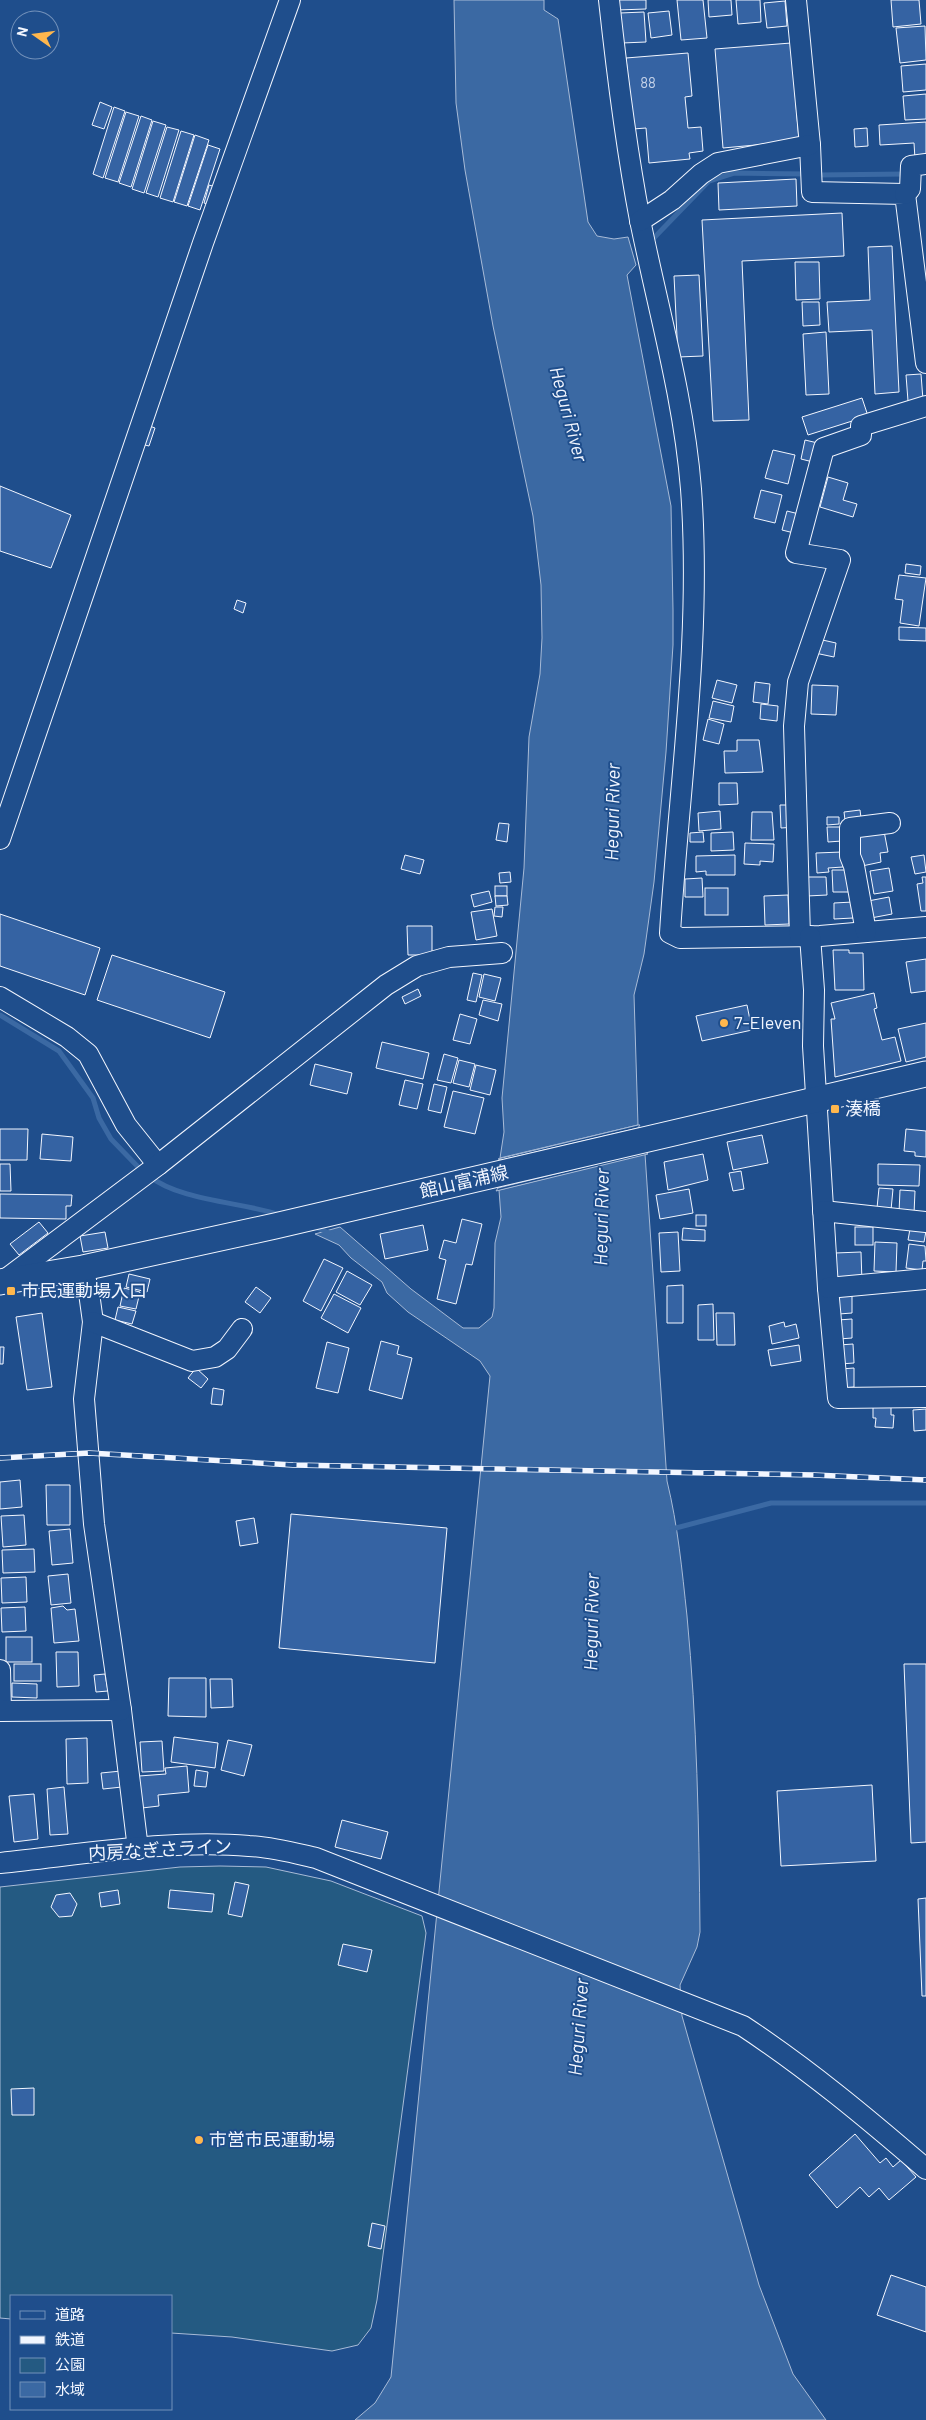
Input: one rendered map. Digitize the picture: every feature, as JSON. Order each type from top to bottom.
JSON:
[{"type":"main road","name":"館山富浦線","points":[[1,1282],[83,1268],[275,1226],[926,1074]]},
{"type":"street","points":[[0,839],[203,243],[290,0]]},
{"type":"street","points":[[609,0],[618,84],[642,226],[684,435],[691,489],[693,594],[688,714],[676,839],[670,933],[680,938],[805,936],[926,927]]},
{"type":"street","points":[[796,0],[810,144],[812,192],[913,178],[926,363]]},
{"type":"street","points":[[642,226],[701,174],[718,163],[810,144]]},
{"type":"street","points":[[926,406],[861,426],[861,435],[824,448],[796,553],[840,560],[798,682],[794,726],[805,936],[814,990],[813,1046],[828,1288],[838,1398],[926,1397]]},
{"type":"street","points":[[866,932],[854,866],[850,856],[850,828],[890,823]]},
{"type":"street","points":[[1,1282],[154,1168],[386,985],[417,966],[449,957],[502,953]]},
{"type":"street","points":[[0,997],[67,1037],[88,1054],[126,1125],[154,1168]]},
{"type":"street","points":[[824,1211],[926,1222]]},
{"type":"street","points":[[83,1268],[92,1322],[84,1399],[94,1524],[121,1710],[138,1849]]},
{"type":"street","points":[[828,1288],[926,1279]]},
{"type":"street","points":[[92,1322],[192,1360],[214,1357],[227,1348],[242,1329]]},
{"type":"street","points":[[0,1670],[1,1711],[121,1710]]},
{"type":"street","name":"内房なぎさライン","points":[[0,1863],[138,1849],[228,1845],[283,1850],[316,1858],[743,2026],[794,2060],[849,2103],[926,2169]]},
{"type":"green space","name":"市営市民運動場","points":[[180,1867],[266,1867],[331,1881],[422,1916],[426,1933],[377,2300],[371,2328],[358,2345],[332,2351],[232,2337],[172,2333],[172,2295],[10,2295],[10,2319],[0,2318],[0,1887]]},
{"type":"water","name":"Heguri River","points":[[454,0],[544,0],[544,10],[558,19],[588,222],[597,236],[614,239],[628,237],[636,265],[627,275],[671,506],[673,645],[666,752],[654,882],[644,954],[634,995],[638,1125],[500,1158],[504,1132],[502,1098],[524,868],[529,737],[540,674],[542,638],[541,585],[533,516],[493,326],[465,170],[456,103]]},
{"type":"water","name":"Heguri River","points":[[645,1154],[667,1481],[677,1531],[687,1616],[695,1734],[700,1932],[697,1947],[680,1985],[682,2016],[759,2285],[793,2374],[826,2420],[355,2420],[375,2403],[391,2377],[490,1376],[480,1361],[408,1312],[387,1293],[382,1282],[351,1258],[339,1245],[315,1234],[340,1227],[411,1289],[463,1328],[479,1328],[492,1317],[494,1308],[495,1243],[501,1217],[499,1190]]},
{"type":"pier","points":[[640,1125],[638,1128],[501,1160],[498,1159]]},
{"type":"pier","points":[[645,1152],[648,1154],[496,1191],[498,1188]]},
{"type":"building","points":[[617,0],[646,0],[646,9],[617,10]]},
{"type":"building","points":[[677,0],[703,0],[707,38],[681,40]]},
{"type":"building","points":[[708,0],[731,0],[732,15],[709,17]]},
{"type":"building","points":[[736,0],[760,0],[761,22],[738,24]]},
{"type":"building","points":[[891,0],[919,0],[921,24],[893,27]]},
{"type":"building","points":[[785,1],[787,26],[767,28],[764,3]]},
{"type":"building","points":[[669,11],[672,35],[651,38],[648,13]]},
{"type":"building","points":[[644,12],[646,42],[622,43],[620,13]]},
{"type":"building","points":[[925,26],[926,60],[900,63],[896,28]]},
{"type":"building","points":[[791,43],[799,141],[723,148],[715,49]]},
{"type":"building","points":[[688,53],[692,96],[685,97],[688,128],[701,127],[703,151],[689,153],[690,159],[649,163],[646,128],[633,129],[626,58]]},
{"type":"building","points":[[926,64],[926,90],[903,92],[901,66]]},
{"type":"building","points":[[926,94],[926,119],[905,120],[903,96]]},
{"type":"building","points":[[100,102],[112,107],[104,129],[92,125]]},
{"type":"building","points":[[114,107],[125,111],[103,178],[93,174]]},
{"type":"building","points":[[126,112],[139,116],[118,182],[105,178]]},
{"type":"building","points":[[141,116],[152,120],[131,187],[119,183]]},
{"type":"building","points":[[153,121],[166,125],[144,193],[132,189]]},
{"type":"building","points":[[926,122],[926,158],[915,159],[914,143],[880,145],[879,125]]},
{"type":"building","points":[[167,127],[179,130],[158,197],[146,193]]},
{"type":"building","points":[[867,128],[868,146],[855,147],[854,129]]},
{"type":"building","points":[[181,131],[194,135],[173,202],[160,198]]},
{"type":"building","points":[[195,135],[209,140],[187,206],[174,202]]},
{"type":"building","points":[[208,145],[220,149],[200,210],[188,206]]},
{"type":"building","points":[[796,179],[797,206],[719,210],[718,183]]},
{"type":"building","points":[[209,185],[216,187],[211,205],[204,203]]},
{"type":"building","points":[[842,213],[844,256],[742,261],[749,420],[713,421],[702,220]]},
{"type":"building","points":[[892,246],[899,392],[875,394],[872,330],[829,332],[827,302],[870,300],[868,247]]},
{"type":"building","points":[[795,262],[819,262],[820,299],[796,300]]},
{"type":"building","points":[[699,275],[703,356],[678,357],[674,276]]},
{"type":"building","points":[[802,302],[819,302],[820,325],[803,326]]},
{"type":"building","points":[[826,332],[829,394],[806,395],[803,334]]},
{"type":"building","points":[[921,374],[923,400],[908,401],[906,375]]},
{"type":"building","points":[[862,398],[868,416],[808,435],[802,417]]},
{"type":"building","points":[[147,425],[155,428],[149,446],[141,444]]},
{"type":"building","points":[[805,440],[822,444],[817,463],[801,459]]},
{"type":"building","points":[[773,450],[795,455],[788,484],[765,478]]},
{"type":"building","points":[[828,477],[848,483],[843,500],[857,504],[853,517],[820,507]]},
{"type":"building","points":[[0,486],[71,515],[51,568],[0,551]]},
{"type":"building","points":[[761,490],[782,495],[775,523],[754,518]]},
{"type":"building","points":[[787,511],[799,514],[794,533],[782,530]]},
{"type":"building","points":[[906,564],[921,566],[920,575],[905,573]]},
{"type":"building","points":[[899,575],[926,578],[919,626],[900,623],[903,600],[895,599]]},
{"type":"building","points":[[237,600],[246,603],[243,613],[234,609]]},
{"type":"building","points":[[899,627],[926,628],[926,641],[899,640]]},
{"type":"building","points":[[818,639],[836,643],[834,657],[815,653]]},
{"type":"building","points":[[717,680],[737,685],[732,703],[712,698]]},
{"type":"building","points":[[755,682],[770,684],[768,704],[753,702]]},
{"type":"building","points":[[812,685],[838,686],[836,715],[811,714]]},
{"type":"building","points":[[713,701],[734,706],[731,722],[709,718]]},
{"type":"building","points":[[761,704],[778,706],[777,721],[760,719]]},
{"type":"building","points":[[708,719],[724,724],[719,744],[703,740]]},
{"type":"building","points":[[737,740],[759,740],[763,772],[725,773],[724,751],[737,751]]},
{"type":"building","points":[[719,783],[737,783],[738,804],[719,805]]},
{"type":"building","points":[[780,805],[795,805],[796,827],[781,828]]},
{"type":"building","points":[[860,810],[861,818],[845,820],[844,812]]},
{"type":"building","points":[[720,811],[721,829],[699,831],[698,813]]},
{"type":"building","points":[[752,812],[772,812],[774,840],[751,840]]},
{"type":"building","points":[[827,817],[839,817],[839,824],[827,825]]},
{"type":"building","points":[[499,823],[509,824],[507,842],[496,840]]},
{"type":"building","points":[[827,827],[842,827],[842,841],[828,842]]},
{"type":"building","points":[[884,831],[888,852],[880,853],[881,862],[862,866],[856,836]]},
{"type":"building","points":[[703,832],[704,842],[690,842],[690,833]]},
{"type":"building","points":[[733,832],[734,850],[711,851],[711,833]]},
{"type":"building","points":[[745,843],[774,844],[773,862],[760,861],[760,865],[744,864]]},
{"type":"building","points":[[842,852],[843,867],[828,868],[829,872],[817,873],[816,853]]},
{"type":"building","points":[[405,855],[424,860],[420,874],[401,869]]},
{"type":"building","points":[[735,855],[735,875],[706,875],[706,871],[696,872],[696,856]]},
{"type":"building","points":[[924,855],[926,872],[915,874],[911,857]]},
{"type":"building","points":[[889,868],[893,891],[874,894],[870,871]]},
{"type":"building","points":[[832,870],[846,870],[846,879],[849,879],[850,892],[833,892]]},
{"type":"building","points":[[510,872],[511,882],[500,883],[499,873]]},
{"type":"building","points":[[807,877],[826,877],[827,895],[807,896]]},
{"type":"building","points":[[922,877],[926,877],[926,911],[921,911],[917,884],[923,883]]},
{"type":"building","points":[[702,878],[703,897],[685,897],[685,879]]},
{"type":"building","points":[[495,886],[507,886],[507,896],[495,896]]},
{"type":"building","points":[[705,888],[728,888],[728,915],[705,915]]},
{"type":"building","points":[[489,891],[492,902],[474,907],[471,895]]},
{"type":"building","points":[[788,895],[789,924],[765,925],[764,896]]},
{"type":"building","points":[[495,896],[507,896],[508,905],[496,906]]},
{"type":"building","points":[[889,897],[892,914],[871,918],[868,901]]},
{"type":"building","points":[[853,902],[853,918],[834,919],[834,903]]},
{"type":"building","points":[[495,907],[503,907],[502,917],[494,916]]},
{"type":"building","points":[[492,909],[497,936],[476,940],[471,912]]},
{"type":"building","points":[[0,914],[100,948],[85,995],[0,966]]},
{"type":"building","points":[[407,926],[432,926],[432,955],[408,955]]},
{"type":"building","points":[[833,950],[849,950],[849,953],[863,953],[864,990],[835,990]]},
{"type":"building","points":[[112,955],[225,992],[210,1038],[97,1000]]},
{"type":"building","points":[[926,959],[926,991],[911,993],[906,962]]},
{"type":"building","points":[[473,973],[482,975],[476,1002],[467,1000]]},
{"type":"building","points":[[484,974],[501,978],[495,1001],[479,997]]},
{"type":"building","points":[[418,989],[421,996],[405,1004],[402,997]]},
{"type":"building","points":[[874,993],[877,1008],[874,1009],[882,1040],[895,1037],[901,1061],[835,1077],[831,1019],[835,1019],[831,1003]]},
{"type":"building","points":[[483,1000],[502,1004],[498,1021],[479,1015]]},
{"type":"building","name":"7-Eleven","points":[[747,1005],[752,1030],[702,1041],[696,1016]]},
{"type":"building","points":[[460,1014],[477,1019],[470,1044],[453,1040]]},
{"type":"building","points":[[926,1023],[926,1057],[906,1062],[898,1029]]},
{"type":"building","points":[[382,1042],[429,1053],[423,1079],[376,1068]]},
{"type":"building","points":[[444,1054],[458,1058],[451,1083],[437,1080]]},
{"type":"building","points":[[459,1060],[475,1064],[469,1087],[453,1083]]},
{"type":"building","points":[[315,1064],[352,1073],[347,1094],[310,1085]]},
{"type":"building","points":[[476,1065],[496,1070],[490,1095],[470,1090]]},
{"type":"building","points":[[405,1080],[423,1084],[417,1109],[399,1105]]},
{"type":"building","points":[[434,1084],[447,1087],[441,1113],[428,1110]]},
{"type":"building","points":[[453,1091],[484,1098],[475,1134],[444,1127]]},
{"type":"building","points":[[0,1129],[28,1129],[27,1160],[0,1160]]},
{"type":"building","points":[[906,1129],[926,1131],[926,1157],[915,1156],[915,1152],[904,1151]]},
{"type":"building","points":[[42,1134],[73,1137],[71,1161],[40,1159]]},
{"type":"building","points":[[762,1135],[768,1163],[733,1170],[727,1142]]},
{"type":"building","points":[[703,1154],[708,1180],[668,1190],[664,1162]]},
{"type":"building","points":[[0,1164],[10,1164],[11,1191],[0,1191]]},
{"type":"building","points":[[878,1164],[920,1165],[919,1186],[878,1185]]},
{"type":"building","points":[[741,1171],[744,1189],[733,1191],[729,1173]]},
{"type":"building","points":[[879,1188],[893,1189],[891,1210],[877,1208]]},
{"type":"building","points":[[689,1189],[693,1213],[660,1219],[656,1195]]},
{"type":"building","points":[[900,1190],[915,1191],[914,1214],[899,1213]]},
{"type":"building","points":[[0,1194],[72,1195],[71,1206],[66,1206],[66,1219],[0,1218]]},
{"type":"building","points":[[696,1215],[706,1215],[706,1226],[696,1226]]},
{"type":"building","points":[[462,1219],[482,1224],[472,1265],[466,1264],[456,1304],[437,1299],[446,1260],[439,1258],[444,1240],[456,1243]]},
{"type":"building","points":[[39,1222],[48,1233],[19,1255],[10,1244]]},
{"type":"building","points":[[423,1225],[428,1250],[385,1259],[380,1234]]},
{"type":"building","points":[[855,1227],[873,1227],[873,1245],[855,1245]]},
{"type":"building","points":[[683,1228],[705,1230],[705,1241],[682,1240]]},
{"type":"building","points":[[910,1229],[926,1231],[924,1242],[908,1240]]},
{"type":"building","points":[[105,1232],[108,1248],[83,1252],[80,1236]]},
{"type":"building","points":[[678,1232],[680,1271],[661,1272],[659,1233]]},
{"type":"building","points":[[875,1242],[897,1243],[896,1272],[874,1271]]},
{"type":"building","points":[[909,1244],[925,1246],[926,1261],[923,1261],[922,1270],[906,1268]]},
{"type":"building","points":[[861,1252],[862,1282],[837,1283],[835,1253]]},
{"type":"building","points":[[324,1259],[343,1268],[321,1311],[303,1301]]},
{"type":"building","points":[[347,1271],[372,1285],[360,1305],[336,1292]]},
{"type":"building","points":[[129,1274],[150,1279],[147,1292],[126,1287]]},
{"type":"building","points":[[683,1285],[683,1323],[667,1323],[667,1286]]},
{"type":"building","points":[[256,1287],[271,1298],[260,1313],[245,1302]]},
{"type":"building","points":[[124,1288],[140,1292],[136,1309],[120,1306]]},
{"type":"building","points":[[334,1294],[361,1308],[348,1333],[321,1318]]},
{"type":"building","points":[[852,1294],[852,1313],[839,1314],[838,1295]]},
{"type":"building","points":[[713,1304],[714,1340],[698,1340],[698,1305]]},
{"type":"building","points":[[118,1307],[136,1311],[132,1324],[115,1320]]},
{"type":"building","points":[[42,1313],[52,1387],[27,1390],[16,1317]]},
{"type":"building","points":[[716,1313],[734,1313],[735,1345],[717,1345]]},
{"type":"building","points":[[852,1319],[852,1338],[839,1339],[838,1320]]},
{"type":"building","points":[[784,1322],[785,1327],[796,1324],[799,1338],[772,1344],[769,1326]]},
{"type":"building","points":[[381,1341],[399,1346],[397,1354],[412,1358],[402,1399],[369,1390]]},
{"type":"building","points":[[327,1342],[349,1348],[338,1393],[316,1388]]},
{"type":"building","points":[[853,1344],[854,1363],[840,1364],[839,1345]]},
{"type":"building","points":[[799,1345],[801,1361],[771,1366],[768,1350]]},
{"type":"building","points":[[0,1347],[4,1347],[3,1364],[0,1364]]},
{"type":"building","points":[[196,1368],[208,1379],[201,1388],[188,1378]]},
{"type":"building","points":[[854,1368],[854,1387],[841,1388],[840,1369]]},
{"type":"building","points":[[213,1388],[224,1390],[222,1405],[211,1404]]},
{"type":"building","points":[[873,1405],[891,1406],[891,1415],[894,1415],[893,1428],[875,1427],[876,1418],[873,1418]]},
{"type":"building","points":[[926,1409],[926,1430],[914,1431],[913,1410]]},
{"type":"building","points":[[20,1480],[22,1507],[0,1509],[0,1482]]},
{"type":"building","points":[[46,1485],[70,1485],[70,1525],[47,1525]]},
{"type":"building","points":[[291,1514],[447,1528],[435,1663],[279,1648]]},
{"type":"building","points":[[24,1515],[26,1545],[3,1547],[1,1516]]},
{"type":"building","points":[[254,1518],[258,1543],[240,1546],[236,1521]]},
{"type":"building","points":[[70,1529],[73,1563],[52,1565],[49,1531]]},
{"type":"building","points":[[34,1549],[35,1572],[3,1573],[2,1550]]},
{"type":"building","points":[[68,1574],[71,1603],[51,1605],[48,1576]]},
{"type":"building","points":[[26,1577],[27,1602],[2,1603],[1,1578]]},
{"type":"building","points":[[63,1606],[67,1610],[75,1609],[79,1641],[54,1643],[51,1608]]},
{"type":"building","points":[[25,1607],[26,1631],[2,1632],[1,1608]]},
{"type":"building","points":[[6,1637],[32,1637],[32,1662],[6,1662]]},
{"type":"building","points":[[56,1652],[78,1652],[79,1686],[57,1687]]},
{"type":"building","points":[[14,1664],[41,1664],[41,1681],[14,1681]]},
{"type":"building","points":[[904,1664],[926,1664],[926,1842],[911,1843]]},
{"type":"building","points":[[105,1674],[108,1691],[96,1692],[94,1675]]},
{"type":"building","points":[[169,1678],[206,1678],[206,1717],[168,1716]]},
{"type":"building","points":[[210,1679],[232,1679],[233,1707],[211,1708]]},
{"type":"building","points":[[12,1683],[37,1684],[37,1698],[12,1697]]},
{"type":"building","points":[[174,1737],[218,1743],[215,1768],[171,1762]]},
{"type":"building","points":[[87,1738],[88,1783],[67,1784],[66,1739]]},
{"type":"building","points":[[228,1740],[252,1745],[244,1776],[221,1770]]},
{"type":"building","points":[[162,1741],[164,1771],[142,1772],[140,1742]]},
{"type":"building","points":[[187,1766],[189,1792],[158,1795],[159,1806],[142,1808],[139,1776],[166,1774],[165,1768]]},
{"type":"building","points":[[196,1770],[208,1772],[206,1787],[194,1786]]},
{"type":"building","points":[[121,1771],[122,1787],[103,1789],[101,1773]]},
{"type":"building","points":[[872,1785],[876,1861],[781,1866],[777,1791]]},
{"type":"building","points":[[64,1787],[68,1834],[50,1835],[47,1789]]},
{"type":"building","points":[[34,1794],[38,1839],[14,1842],[9,1796]]},
{"type":"building","points":[[342,1820],[388,1832],[381,1859],[335,1847]]},
{"type":"building","points":[[235,1882],[249,1885],[242,1917],[228,1914]]},
{"type":"building","points":[[118,1890],[120,1904],[101,1907],[99,1893]]},
{"type":"building","points":[[170,1890],[214,1894],[212,1912],[168,1908]]},
{"type":"building","points":[[70,1893],[77,1904],[72,1916],[59,1917],[51,1907],[56,1895]]},
{"type":"building","points":[[926,1898],[926,1996],[922,1996],[918,1899]]},
{"type":"building","points":[[343,1944],[372,1950],[367,1972],[338,1965]]},
{"type":"building","points":[[34,2088],[34,2115],[12,2115],[11,2089]]},
{"type":"building","points":[[855,2134],[880,2163],[886,2158],[893,2167],[901,2160],[916,2177],[889,2200],[879,2188],[869,2197],[860,2187],[837,2208],[809,2175]]},
{"type":"building","points":[[372,2223],[385,2226],[381,2249],[368,2246]]},
{"type":"building","points":[[891,2275],[926,2287],[926,2332],[877,2315]]},
{"type":"waterway","points":[[649,243],[709,181],[734,173],[808,174]]},
{"type":"waterway","points":[[817,175],[906,174]]},
{"type":"waterway","points":[[0,1015],[59,1051],[93,1098],[99,1118],[111,1139],[142,1171]]},
{"type":"waterway","points":[[149,1176],[177,1191],[281,1215]]},
{"type":"waterway","points":[[315,1227],[332,1234]]},
{"type":"waterway","points":[[672,1529],[771,1503],[926,1503]]},
{"type":"railway","points":[[0,1458],[89,1453],[293,1465],[814,1475],[926,1480]]},
{"type":"place","name":"7-Eleven","points":[[724,1023]]},
{"type":"place","name":"湊橋","points":[[835,1109]]},
{"type":"place","name":"市民運動場入口","points":[[11,1291]]},
{"type":"place","name":"市営市民運動場","points":[[199,2140]]}]
